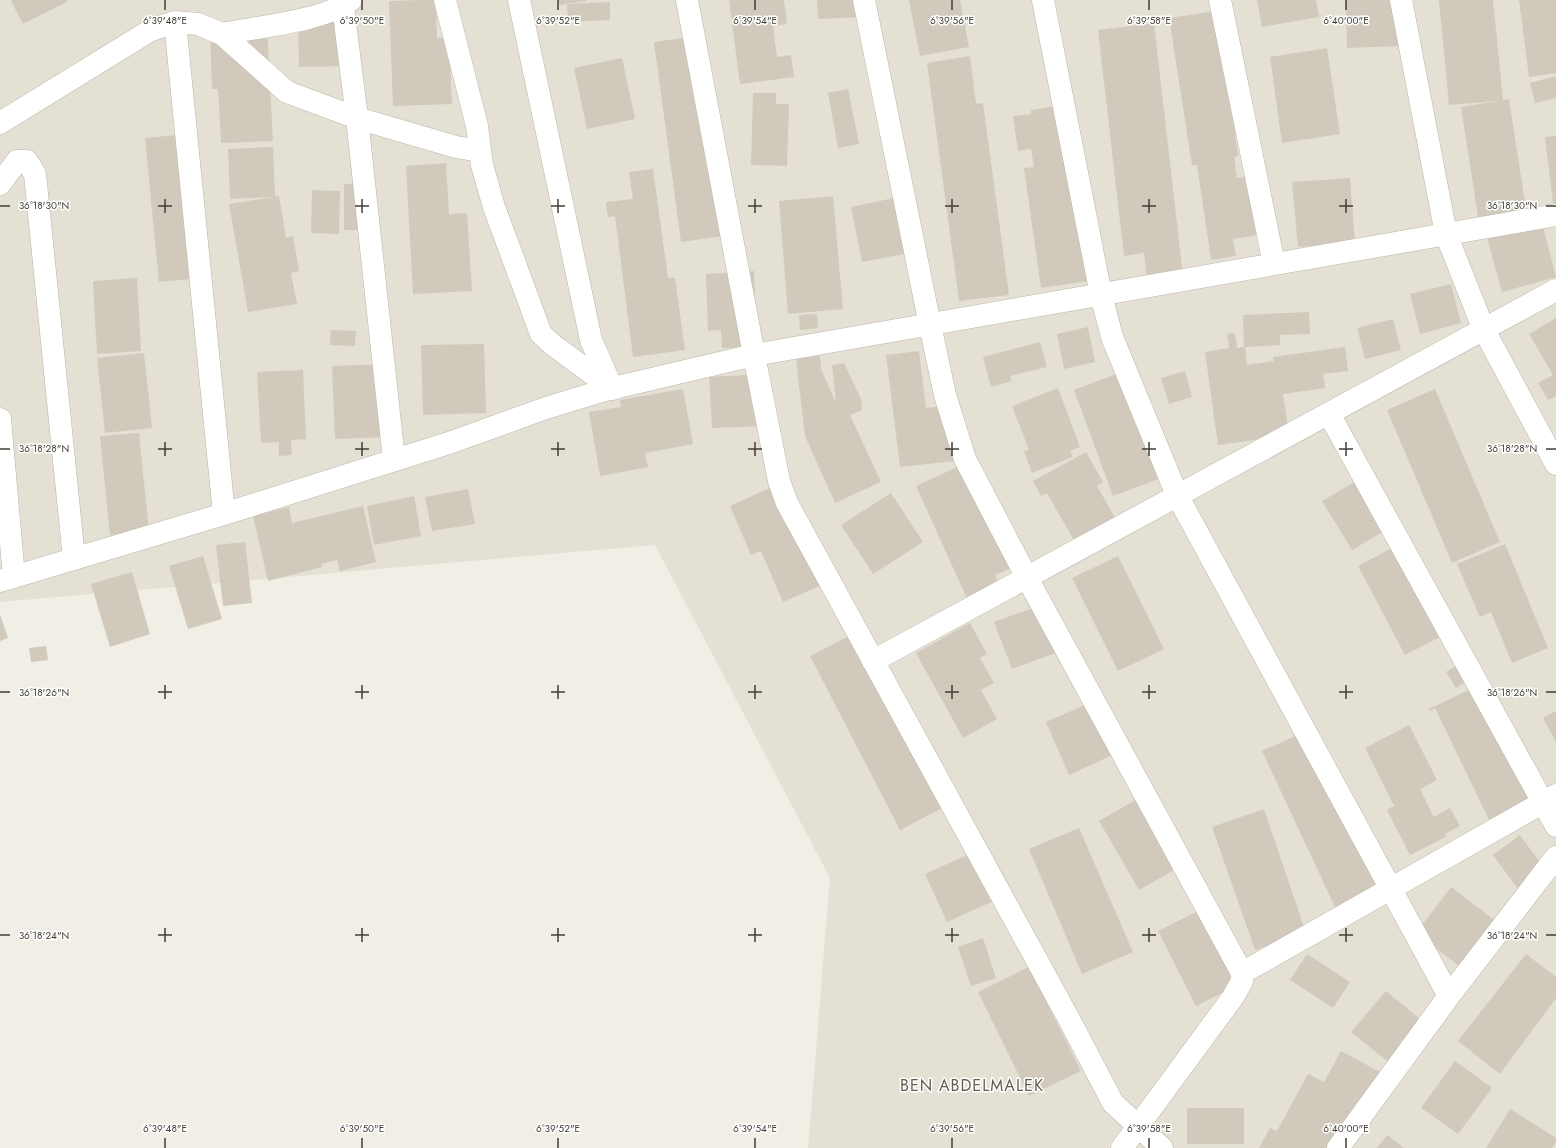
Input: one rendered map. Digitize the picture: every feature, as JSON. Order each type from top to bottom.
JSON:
[{"type":"street","points":[[445,0],[477,126],[480,151],[494,207],[540,334],[613,389]]},
{"type":"street","points":[[518,0],[591,340],[613,389]]},
{"type":"street","points":[[687,0],[754,356],[779,481],[786,504],[1113,1102],[1137,1127],[1162,1148]]},
{"type":"street","points":[[864,0],[945,395],[965,459],[1026,576],[1242,973],[1242,981],[1233,996],[1122,1148]]},
{"type":"street","points":[[1043,0],[1100,295],[1112,337],[1177,495],[1449,996]]},
{"type":"street","points":[[1220,0],[1274,264]]},
{"type":"street","points":[[1400,0],[1446,234],[1484,330],[1556,464]]},
{"type":"street","points":[[222,34],[318,16],[347,3],[357,118],[394,460]]},
{"type":"street","points":[[0,123],[151,30],[175,22],[198,24],[222,34],[287,92],[357,118],[456,147],[480,151]]},
{"type":"street","points":[[175,22],[224,514]]},
{"type":"street","points":[[0,184],[17,162],[27,161],[35,174],[74,559]]},
{"type":"street","points":[[0,419],[7,579],[224,514],[452,442],[546,408],[613,389],[754,356],[1556,215]]},
{"type":"street","points":[[873,661],[1026,576],[1330,414],[1556,290]]},
{"type":"street","points":[[1330,414],[1549,798],[1556,826]]},
{"type":"street","points":[[1242,973],[1549,798]]},
{"type":"street","points":[[1338,1148],[1449,996],[1556,857]]},
{"type":"shaded area","points":[[0,0],[1556,0],[1556,1148],[808,1148],[830,878],[655,545],[0,602]]},
{"type":"building","points":[[66,0],[67,2],[23,24],[11,1]]},
{"type":"building","points":[[436,0],[437,38],[449,38],[452,104],[393,106],[389,1]]},
{"type":"building","points":[[559,0],[586,0],[586,1],[559,5]]},
{"type":"building","points":[[729,0],[784,0],[787,24],[773,26],[777,57],[791,55],[794,77],[740,84]]},
{"type":"building","points":[[817,0],[865,0],[866,17],[818,19]]},
{"type":"building","points":[[909,0],[960,0],[969,47],[920,56]]},
{"type":"building","points":[[1257,0],[1316,0],[1319,17],[1262,27]]},
{"type":"building","points":[[1346,0],[1398,0],[1399,46],[1347,48]]},
{"type":"building","points":[[1439,0],[1493,0],[1503,100],[1509,99],[1527,216],[1479,223],[1461,107],[1499,101],[1449,105]]},
{"type":"building","points":[[1519,0],[1556,0],[1556,73],[1529,77]]},
{"type":"building","points":[[610,2],[610,20],[568,22],[567,4]]},
{"type":"building","points":[[1223,10],[1242,133],[1235,134],[1238,156],[1234,157],[1237,178],[1249,176],[1258,235],[1233,239],[1236,256],[1211,260],[1197,165],[1192,165],[1169,18]]},
{"type":"building","points":[[352,13],[353,66],[299,67],[298,14]]},
{"type":"building","points":[[1154,23],[1183,276],[1147,281],[1144,253],[1124,256],[1098,30]]},
{"type":"building","points":[[267,27],[273,141],[221,143],[218,89],[212,89],[210,30]]},
{"type":"building","points":[[705,35],[731,235],[681,242],[654,42]]},
{"type":"building","points":[[1327,48],[1340,134],[1282,143],[1270,57]]},
{"type":"building","points":[[970,56],[976,104],[983,103],[1009,295],[959,301],[927,63]]},
{"type":"building","points":[[622,58],[635,119],[587,129],[574,68]]},
{"type":"building","points":[[1556,76],[1556,98],[1535,103],[1530,83]]},
{"type":"building","points":[[848,89],[859,144],[838,148],[828,93]]},
{"type":"building","points":[[753,93],[776,93],[776,104],[789,104],[787,166],[751,165]]},
{"type":"building","points":[[1064,105],[1095,280],[1041,288],[1024,168],[1034,167],[1031,149],[1018,151],[1013,116],[1031,114],[1031,110]]},
{"type":"building","points":[[188,134],[201,278],[159,282],[145,138]]},
{"type":"building","points":[[1556,136],[1556,210],[1554,211],[1545,137]]},
{"type":"building","points":[[273,147],[275,196],[279,196],[286,238],[293,236],[299,271],[291,273],[297,304],[248,312],[229,204],[273,197],[230,199],[228,149]]},
{"type":"building","points":[[446,163],[449,214],[467,213],[472,291],[413,294],[406,166]]},
{"type":"building","points":[[653,169],[668,278],[675,278],[685,350],[633,357],[615,216],[608,217],[606,202],[633,199],[629,172]]},
{"type":"building","points":[[1350,178],[1355,242],[1298,247],[1292,182]]},
{"type":"building","points":[[344,184],[365,184],[364,230],[344,230]]},
{"type":"building","points":[[312,190],[340,191],[339,234],[311,233]]},
{"type":"building","points":[[833,196],[843,309],[788,314],[779,201]]},
{"type":"building","points":[[903,196],[915,252],[862,262],[851,207]]},
{"type":"building","points":[[1542,223],[1556,277],[1502,292],[1487,238]]},
{"type":"building","points":[[754,271],[756,326],[754,347],[722,348],[721,330],[708,331],[706,274]]},
{"type":"building","points":[[137,278],[141,351],[97,354],[93,281]]},
{"type":"building","points":[[1451,284],[1461,323],[1420,334],[1410,294]]},
{"type":"building","points":[[1309,312],[1310,334],[1280,335],[1280,345],[1244,347],[1243,315]]},
{"type":"building","points":[[817,314],[818,328],[800,330],[799,315]]},
{"type":"building","points":[[1556,318],[1556,396],[1548,400],[1538,383],[1553,375],[1529,334]]},
{"type":"building","points":[[1393,319],[1401,350],[1365,359],[1357,328]]},
{"type":"building","points":[[1088,327],[1095,362],[1064,369],[1057,334]]},
{"type":"building","points":[[331,330],[356,331],[355,346],[330,345]]},
{"type":"building","points":[[1235,333],[1237,348],[1245,347],[1247,365],[1274,361],[1273,357],[1345,347],[1348,371],[1323,374],[1325,388],[1283,394],[1289,435],[1218,445],[1205,352],[1229,348],[1227,334]]},
{"type":"building","points":[[1040,342],[1047,367],[1010,376],[1012,381],[991,387],[983,357]]},
{"type":"building","points":[[484,344],[486,413],[423,415],[421,345]]},
{"type":"building","points":[[919,351],[926,408],[943,406],[964,460],[900,467],[886,355]]},
{"type":"building","points":[[144,353],[152,428],[105,433],[97,358]]},
{"type":"building","points":[[820,356],[821,369],[836,403],[832,365],[844,363],[861,399],[862,410],[850,415],[881,482],[835,503],[805,436],[796,359]]},
{"type":"building","points":[[386,364],[388,437],[335,439],[332,366]]},
{"type":"building","points":[[303,370],[306,439],[291,440],[292,455],[279,456],[279,442],[261,443],[257,372]]},
{"type":"building","points":[[1185,371],[1192,397],[1169,404],[1161,378]]},
{"type":"building","points":[[1119,373],[1164,477],[1113,496],[1074,390]]},
{"type":"building","points":[[762,374],[765,426],[712,428],[709,377]]},
{"type":"building","points":[[1058,388],[1080,447],[1070,451],[1073,457],[1032,473],[1024,451],[1029,450],[1012,406]]},
{"type":"building","points":[[683,389],[693,444],[645,453],[648,467],[600,476],[589,412],[621,407],[620,400]]},
{"type":"building","points":[[1435,389],[1500,542],[1452,563],[1387,410]]},
{"type":"building","points":[[139,433],[149,531],[110,535],[100,436]]},
{"type":"building","points":[[1086,452],[1103,482],[1097,486],[1117,521],[1076,544],[1047,493],[1041,496],[1033,481]]},
{"type":"building","points":[[964,464],[1011,568],[995,575],[1001,589],[969,603],[916,486]]},
{"type":"building","points":[[1368,474],[1398,523],[1352,550],[1322,501]]},
{"type":"building","points":[[785,481],[829,582],[783,602],[761,551],[751,555],[730,506]]},
{"type":"building","points":[[468,489],[475,524],[432,531],[425,497]]},
{"type":"building","points":[[891,493],[923,542],[873,574],[841,525]]},
{"type":"building","points":[[414,496],[421,536],[374,545],[367,506]]},
{"type":"building","points":[[363,506],[376,562],[340,571],[337,560],[321,564],[322,567],[268,581],[253,516],[289,507],[292,523]]},
{"type":"building","points":[[1407,540],[1454,630],[1405,655],[1358,566]]},
{"type":"building","points":[[245,542],[252,603],[223,606],[216,545]]},
{"type":"building","points":[[1505,544],[1548,648],[1512,663],[1491,612],[1480,617],[1457,564]]},
{"type":"building","points":[[203,556],[222,619],[188,629],[169,566]]},
{"type":"building","points":[[1118,556],[1164,649],[1118,671],[1072,578]]},
{"type":"building","points":[[132,572],[150,634],[110,647],[91,584]]},
{"type":"building","points":[[1044,604],[1061,651],[1012,669],[994,622]]},
{"type":"building","points":[[0,614],[8,638],[0,641]]},
{"type":"building","points":[[970,623],[987,654],[980,658],[994,683],[981,690],[997,719],[963,738],[916,653]]},
{"type":"building","points":[[861,630],[950,804],[900,830],[810,656]]},
{"type":"building","points":[[46,646],[48,660],[31,662],[29,648]]},
{"type":"building","points":[[1467,659],[1477,675],[1456,688],[1446,672]]},
{"type":"building","points":[[1479,685],[1536,803],[1491,824],[1435,708],[1430,711],[1429,709]]},
{"type":"building","points":[[1096,700],[1119,752],[1069,775],[1046,722]]},
{"type":"building","points":[[1556,711],[1556,742],[1543,718]]},
{"type":"building","points":[[1409,725],[1437,780],[1420,789],[1434,817],[1450,808],[1460,826],[1445,834],[1446,837],[1410,855],[1387,810],[1394,806],[1365,748]]},
{"type":"building","points":[[1311,729],[1383,884],[1335,907],[1262,751]]},
{"type":"building","points":[[1146,794],[1186,863],[1139,890],[1099,821]]},
{"type":"building","points":[[1264,809],[1306,933],[1255,950],[1212,827]]},
{"type":"building","points":[[1079,828],[1133,952],[1082,974],[1029,849]]},
{"type":"building","points":[[1520,835],[1551,877],[1524,897],[1493,855]]},
{"type":"building","points":[[976,851],[998,899],[947,922],[925,874]]},
{"type":"building","points":[[1451,887],[1497,922],[1462,968],[1416,933]]},
{"type":"building","points":[[1210,905],[1248,980],[1196,1006],[1158,931]]},
{"type":"building","points":[[983,938],[996,978],[971,986],[958,947]]},
{"type":"building","points":[[1307,954],[1350,982],[1333,1008],[1290,980]]},
{"type":"building","points":[[1526,954],[1556,977],[1556,998],[1500,1074],[1458,1041]]},
{"type":"building","points":[[1029,967],[1081,1071],[1029,1096],[978,992]]},
{"type":"building","points":[[1386,991],[1426,1024],[1392,1065],[1351,1032]]},
{"type":"building","points":[[1341,1051],[1382,1073],[1362,1110],[1355,1106],[1332,1148],[1259,1148],[1270,1128],[1277,1131],[1308,1074],[1324,1082]]},
{"type":"building","points":[[1455,1061],[1492,1088],[1458,1134],[1421,1108]]},
{"type":"building","points":[[1187,1108],[1244,1108],[1244,1144],[1187,1144]]},
{"type":"building","points":[[1510,1109],[1556,1138],[1556,1142],[1552,1148],[1486,1148]]},
{"type":"building","points":[[1387,1135],[1404,1148],[1377,1148]]},
{"type":"district","name":"BEN ABDELMALEK","points":[[972,1085]]}]
